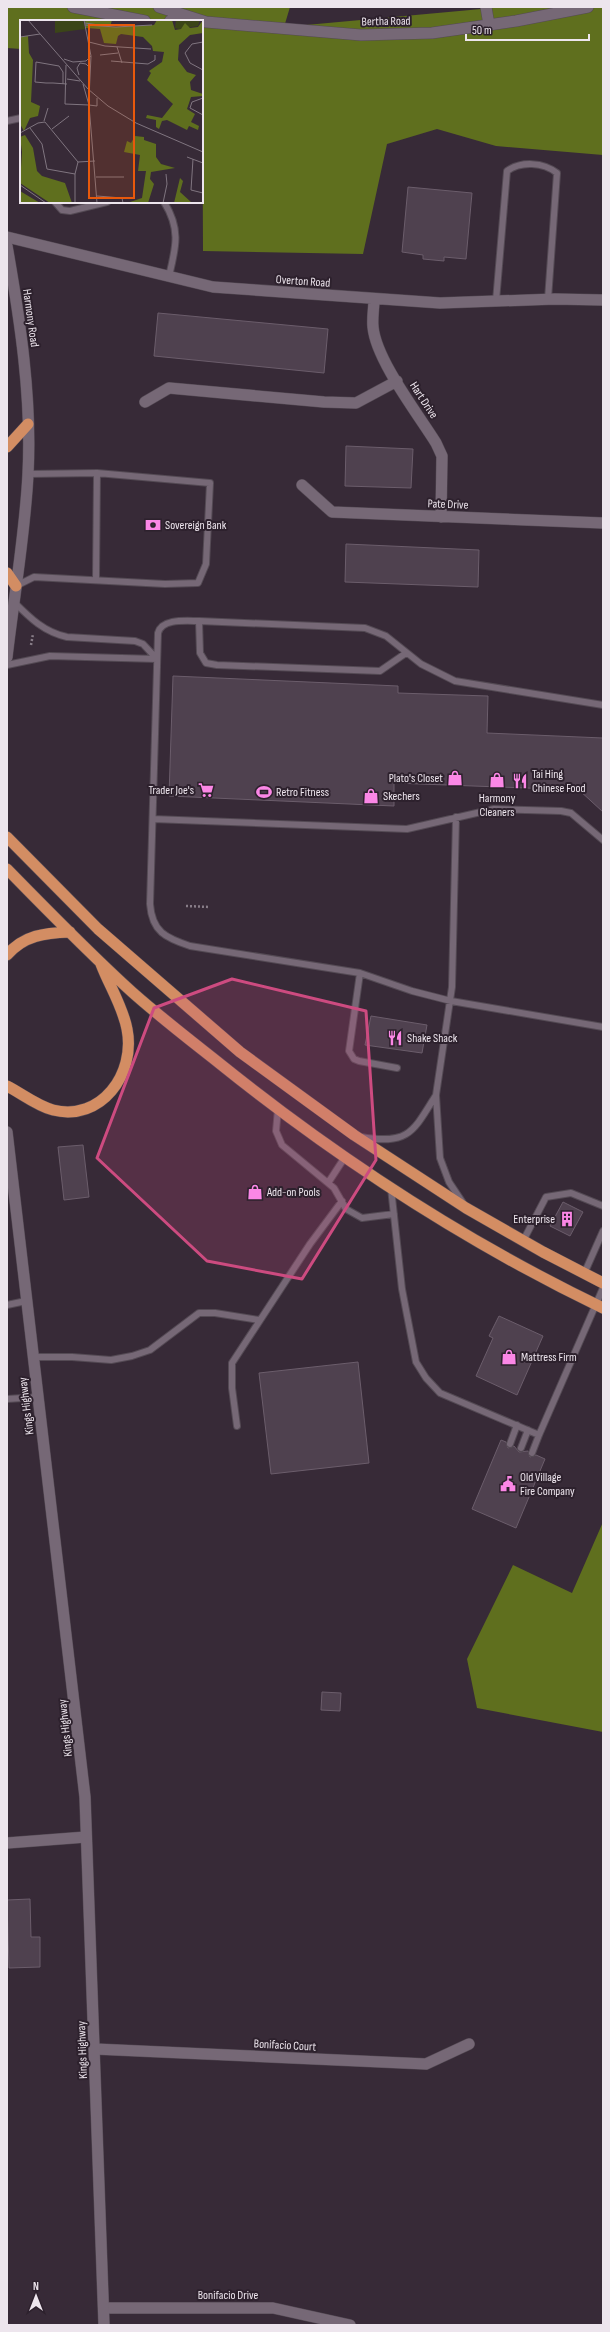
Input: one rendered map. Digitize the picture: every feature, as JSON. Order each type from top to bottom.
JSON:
[{"type":"highway","points":[[7,447],[28,424]]},
{"type":"highway","points":[[7,573],[16,586]]},
{"type":"highway","points":[[7,837],[98,929],[240,1052],[354,1135],[466,1208],[584,1274],[603,1282]]},
{"type":"highway","points":[[7,869],[133,993],[278,1110],[391,1188],[542,1276],[599,1306]]},
{"type":"highway","points":[[7,955],[24,940],[36,936],[70,932]]},
{"type":"highway","points":[[7,1086],[48,1108],[67,1112],[79,1111],[95,1105],[107,1097],[118,1084],[125,1071],[129,1048],[127,1029],[99,960]]},
{"type":"street","points":[[73,7],[140,20]]},
{"type":"street","name":"Bertha Road","points":[[159,7],[199,20]]},
{"type":"street","points":[[486,7],[489,26]]},
{"type":"street","name":"Bertha Road","points":[[203,21],[362,35],[432,33],[489,26],[588,7]]},
{"type":"street","points":[[173,20],[184,16]]},
{"type":"street","name":"Overton Road","points":[[7,237],[213,287],[440,303],[548,299],[603,300]]},
{"type":"street","name":"Harmony Road","points":[[7,246],[18,312],[28,424],[28,474],[7,657]]},
{"type":"street","name":"Hart Drive","points":[[374,299],[373,327],[378,348],[436,443],[442,456],[441,516]]},
{"type":"street","points":[[144,402],[169,388],[324,402],[356,403],[397,380]]},
{"type":"street","name":"Pate Drive","points":[[302,485],[332,512],[603,523]]},
{"type":"street","name":"Kings Highway","points":[[7,1132],[80,1746],[86,1837],[95,2049],[104,2325]]},
{"type":"street","points":[[7,1843],[86,1837]]},
{"type":"street","name":"Bonifacio Court","points":[[95,2049],[426,2064],[469,2044]]},
{"type":"street","name":"Bonifacio Drive","points":[[104,2308],[273,2308],[350,2325]]},
{"type":"lane","points":[[7,121],[20,118]]},
{"type":"lane","points":[[496,301],[507,171],[516,164],[548,166],[556,173],[548,299]]},
{"type":"lane","points":[[56,203],[62,210],[70,211],[103,203]]},
{"type":"lane","points":[[164,203],[175,224],[177,233],[169,276]]},
{"type":"lane","points":[[96,579],[97,473]]},
{"type":"lane","points":[[16,586],[34,577],[96,579],[165,584],[198,583],[206,564],[210,483],[97,473],[28,474]]},
{"type":"lane","points":[[14,601],[34,621],[57,635],[67,637],[135,640],[143,644],[157,659]]},
{"type":"lane","points":[[199,621],[200,653],[206,663],[217,665],[380,671],[406,653]]},
{"type":"lane","points":[[603,705],[455,681],[421,664],[386,636],[365,628],[199,621],[173,622],[161,627],[158,633],[157,659],[151,914],[159,930],[166,937],[190,946],[360,973],[412,991],[451,1000],[603,1027]]},
{"type":"lane","points":[[7,665],[50,656],[157,659]]},
{"type":"lane","points":[[153,819],[407,829],[494,809],[571,813],[603,840]]},
{"type":"lane","points":[[456,817],[451,1000],[436,1095],[440,1158],[449,1182],[466,1208]]},
{"type":"lane","points":[[360,973],[349,1051],[354,1059],[359,1061],[397,1068]]},
{"type":"lane","points":[[354,1135],[380,1139],[404,1136],[418,1125],[436,1095]]},
{"type":"lane","points":[[278,1110],[276,1131],[282,1145],[334,1188],[346,1209],[362,1218],[394,1214]]},
{"type":"lane","points":[[328,1183],[345,1157]]},
{"type":"lane","points":[[391,1188],[402,1289],[416,1362],[426,1378],[440,1393],[539,1435]]},
{"type":"lane","points":[[523,1241],[546,1197],[571,1193],[603,1206]]},
{"type":"lane","points":[[237,1426],[232,1388],[232,1363],[310,1244],[342,1201]]},
{"type":"lane","points":[[584,1274],[603,1231]]},
{"type":"lane","points":[[532,1453],[599,1306],[603,1288]]},
{"type":"lane","points":[[7,1305],[26,1301]]},
{"type":"lane","points":[[33,1357],[72,1357],[111,1360],[132,1356],[150,1350],[200,1313],[215,1313],[259,1320]]},
{"type":"lane","points":[[7,1399],[38,1397]]},
{"type":"lane","points":[[510,1444],[517,1425]]},
{"type":"lane","points":[[521,1448],[528,1430]]},
{"type":"path","points":[[31,645],[33,631]]},
{"type":"path","points":[[186,906],[209,907]]},
{"type":"highlighted area","points":[[232,979],[366,1011],[376,1160],[302,1279],[207,1261],[97,1158],[154,1008]]},
{"type":"green space","points":[[7,7],[290,7],[284,27],[503,7],[603,7],[603,155],[496,146],[437,129],[387,144],[363,254],[203,251],[203,20],[20,20],[20,49],[7,48]]},
{"type":"green space","points":[[603,1522],[603,1732],[477,1708],[467,1659],[513,1565],[572,1593]]},
{"type":"building","points":[[408,187],[472,193],[466,259],[444,257],[444,261],[423,259],[423,255],[402,252]]},
{"type":"building","points":[[158,313],[328,329],[324,373],[154,356]]},
{"type":"building","points":[[346,446],[413,449],[411,488],[345,486]]},
{"type":"building","points":[[346,544],[479,550],[478,587],[345,582]]},
{"type":"building","points":[[173,676],[398,686],[398,693],[488,696],[487,733],[603,738],[603,812],[579,790],[394,783],[394,806],[169,796]]},
{"type":"building","name":"Shake Shack","points":[[371,1016],[427,1025],[422,1053],[365,1045]]},
{"type":"building","points":[[83,1145],[89,1197],[64,1200],[58,1147]]},
{"type":"building","name":"Enterprise","points":[[563,1202],[583,1212],[570,1236],[550,1226]]},
{"type":"building","name":"Mattress Firm","points":[[499,1316],[543,1336],[517,1395],[476,1376],[493,1338],[489,1336]]},
{"type":"building","points":[[358,1362],[369,1463],[271,1474],[259,1373]]},
{"type":"building","name":"Old Village Fire Company","points":[[501,1440],[506,1442],[508,1448],[514,1446],[519,1452],[528,1451],[530,1457],[536,1455],[545,1459],[516,1528],[472,1509]]},
{"type":"building","points":[[322,1692],[341,1693],[340,1711],[321,1710]]},
{"type":"building","points":[[30,1899],[31,1937],[40,1937],[40,1967],[9,1968],[7,1900]]},
{"type":"place","name":"Sovereign Bank","points":[[153,525]]},
{"type":"place","name":"Plato's Closet","points":[[455,778]]},
{"type":"place","name":"Harmony Cleaners","points":[[497,780]]},
{"type":"place","name":"Tai Hing Chinese Food","points":[[520,781]]},
{"type":"place","name":"Trader Joe's","points":[[206,790]]},
{"type":"place","name":"Retro Fitness","points":[[264,792]]},
{"type":"place","name":"Skechers","points":[[371,796]]},
{"type":"place","name":"Shake Shack","points":[[395,1038]]},
{"type":"place","name":"Add-on Pools","points":[[255,1192]]},
{"type":"place","name":"Enterprise","points":[[567,1219]]},
{"type":"place","name":"Mattress Firm","points":[[509,1357]]},
{"type":"place","name":"Old Village Fire Company","points":[[508,1484]]}]
